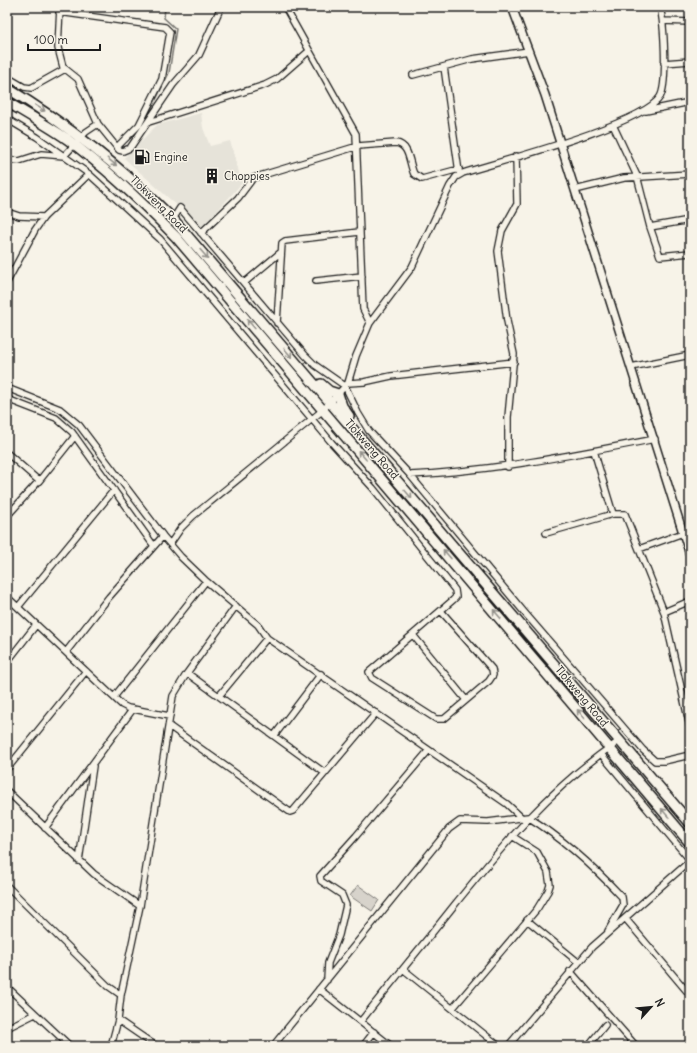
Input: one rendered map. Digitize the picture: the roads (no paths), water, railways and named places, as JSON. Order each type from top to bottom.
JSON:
[{"type":"main road","name":"Tlokweng Road","points":[[7,88],[50,114],[82,137],[123,170],[173,219],[690,823]]},
{"type":"main road","name":"Tlokweng Road","points":[[7,102],[75,146],[146,206],[176,237],[472,584],[690,843]]},
{"type":"main road","points":[[306,374],[315,379],[329,391],[338,394],[342,406],[358,434]]},
{"type":"street","points":[[117,147],[139,125],[156,92],[164,74],[170,35],[167,29],[60,9],[58,48],[65,69],[78,79],[98,124],[117,147],[123,151],[130,148],[165,97],[198,56],[220,7]]},
{"type":"street","points":[[285,7],[355,131],[358,146],[359,232],[363,309],[370,323]]},
{"type":"street","points":[[512,7],[530,51],[561,143],[686,536],[690,556]]},
{"type":"street","points":[[643,112],[654,104],[661,95],[664,63],[663,21],[660,7]]},
{"type":"street","points":[[663,21],[690,22]]},
{"type":"street","points":[[149,122],[265,86],[277,78],[309,51]]},
{"type":"street","points":[[413,75],[444,68],[472,59],[530,51]]},
{"type":"street","points":[[664,63],[690,61]]},
{"type":"street","points":[[170,544],[181,528],[193,516],[323,410],[347,385],[356,356],[370,323],[412,267],[450,186],[459,172],[444,68]]},
{"type":"street","points":[[7,77],[24,87],[31,88],[65,69]]},
{"type":"street","points":[[156,92],[165,97]]},
{"type":"street","points":[[201,232],[238,198],[253,178],[358,146],[396,143],[401,144],[405,149],[414,174],[422,179],[459,172],[516,156],[561,143],[613,125],[643,112],[690,102]]},
{"type":"street","points":[[7,119],[89,174],[160,239],[373,488],[455,590],[456,597],[441,611],[370,669],[370,676],[438,720],[444,719],[489,681],[493,672],[441,611]]},
{"type":"street","points":[[7,160],[19,161],[41,154],[64,156],[75,146],[86,132],[98,124]]},
{"type":"street","points":[[613,125],[637,176],[650,227],[660,256],[690,253]]},
{"type":"street","points":[[508,466],[508,417],[514,362],[498,250],[502,231],[517,204],[516,156]]},
{"type":"street","points":[[576,190],[637,176],[657,177],[684,173],[690,174]]},
{"type":"street","points":[[7,282],[34,230],[44,217],[89,174]]},
{"type":"street","points":[[173,219],[180,208],[277,323],[315,365],[347,385],[364,424],[410,475],[524,612],[643,750],[655,761],[664,761],[690,755]]},
{"type":"street","points":[[7,212],[19,216],[44,217]]},
{"type":"street","points":[[650,227],[690,220]]},
{"type":"street","points":[[277,323],[281,244],[285,241],[359,232]]},
{"type":"street","points":[[244,283],[281,252]]},
{"type":"street","points":[[316,280],[362,276]]},
{"type":"street","points":[[631,367],[690,355]]},
{"type":"street","points":[[347,385],[391,376],[514,362]]},
{"type":"street","points":[[7,388],[60,409],[79,425],[170,544],[206,582],[258,624],[267,638],[321,674],[584,859],[622,897],[623,905],[608,931]]},
{"type":"street","points":[[7,399],[56,418],[75,436],[154,546]]},
{"type":"street","points":[[7,516],[39,481],[75,436]]},
{"type":"street","points":[[410,475],[463,472],[508,466],[655,440]]},
{"type":"street","points":[[594,451],[612,514]]},
{"type":"street","points":[[7,453],[39,481]]},
{"type":"street","points":[[18,607],[114,490]]},
{"type":"street","points":[[546,533],[612,514],[620,513],[627,516],[664,612],[690,726]]},
{"type":"street","points":[[66,652],[109,597],[163,536]]},
{"type":"street","points":[[639,550],[686,536]]},
{"type":"street","points":[[114,697],[206,582]]},
{"type":"street","points":[[7,597],[125,707],[170,716]]},
{"type":"street","points":[[664,612],[690,601]]},
{"type":"street","points":[[111,1046],[118,1020],[121,995],[140,906],[173,696],[187,673],[236,606]]},
{"type":"street","points":[[7,662],[36,625]]},
{"type":"street","points":[[413,635],[466,700]]},
{"type":"street","points":[[219,696],[267,638]]},
{"type":"street","points":[[7,769],[86,671]]},
{"type":"street","points":[[187,673],[325,773]]},
{"type":"street","points":[[274,736],[321,674]]},
{"type":"street","points":[[45,828],[133,709]]},
{"type":"street","points":[[169,726],[288,812],[293,811],[376,713]]},
{"type":"street","points":[[361,1021],[525,818],[619,740]]},
{"type":"street","points":[[327,980],[328,963],[339,935],[346,906],[342,895],[321,881],[320,876],[429,750]]},
{"type":"street","points":[[508,1046],[570,971],[608,931],[625,918],[690,860],[601,754]]},
{"type":"street","points":[[79,861],[93,765]]},
{"type":"street","points":[[7,791],[79,861],[110,886],[140,906]]},
{"type":"street","points":[[273,1046],[449,829],[456,823],[465,820],[488,822],[525,818]]},
{"type":"street","points":[[453,1008],[526,920],[548,891],[549,878],[544,862],[537,852],[512,836]]},
{"type":"street","points":[[7,886],[108,986],[121,995]]},
{"type":"street","points":[[625,918],[690,996]]},
{"type":"street","points":[[526,920],[578,962]]},
{"type":"street","points":[[403,969],[499,1046]]},
{"type":"street","points":[[570,971],[636,1046]]},
{"type":"street","points":[[7,987],[70,1046]]},
{"type":"street","points":[[320,989],[391,1046]]},
{"type":"street","points":[[7,1028],[35,1014]]},
{"type":"street","points":[[118,1020],[156,1046]]},
{"type":"street","points":[[588,1046],[605,1025]]},
{"type":"street","points":[[363,1046],[374,1032]]},
{"type":"waterway","points":[[144,124],[169,73],[176,29],[164,18],[165,7]]},
{"type":"place","name":"Engine","points":[[142,157]]},
{"type":"place","name":"Choppies","points":[[212,176]]}]
